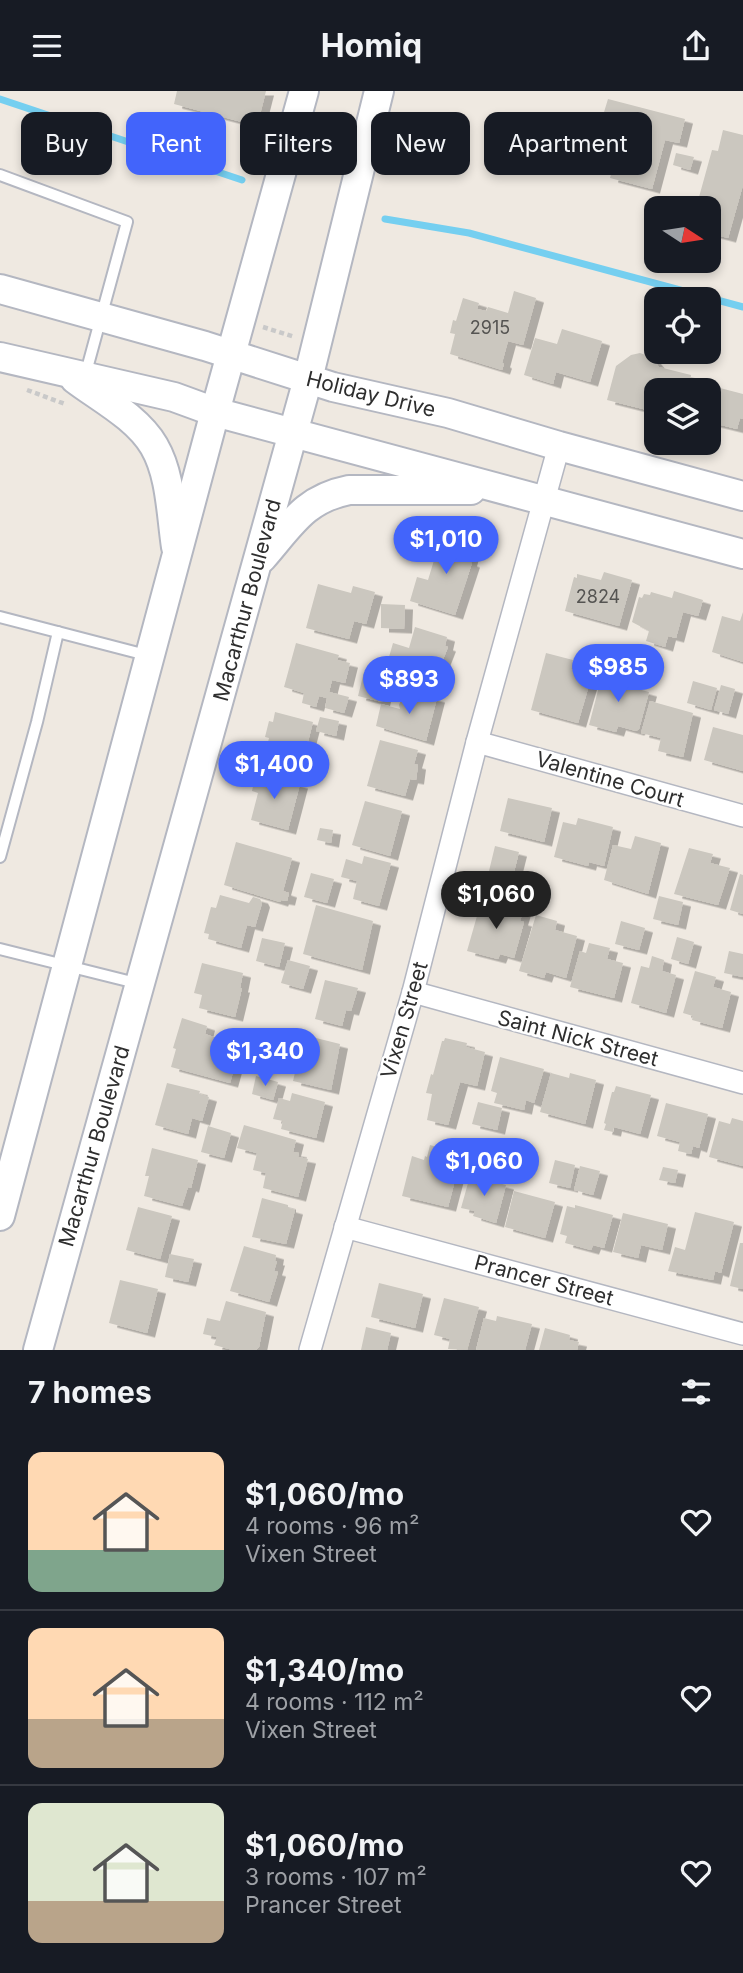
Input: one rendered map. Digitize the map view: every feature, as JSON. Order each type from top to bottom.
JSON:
[{"type":"street","points":[[0,1216],[215,412],[304,91]]},
{"type":"street","name":"Macarthur Boulevard","points":[[38,1350],[308,379],[379,91]]},
{"type":"street","name":"Holiday Drive","points":[[0,289],[332,387],[449,413],[743,496]]},
{"type":"street","points":[[0,358],[174,397],[215,412],[743,554]]},
{"type":"street","points":[[76,375],[137,426],[154,446],[166,479],[177,559]]},
{"type":"street","name":"Vixen Street","points":[[310,1350],[412,992],[477,742],[559,446]]},
{"type":"street","points":[[258,563],[314,501],[331,493],[349,490],[505,490]]},
{"type":"street","name":"Valentine Court","points":[[477,742],[743,816]]},
{"type":"street","name":"Saint Nick Street","points":[[412,992],[743,1083]]},
{"type":"street","name":"Prancer Street","points":[[345,1227],[743,1334]]},
{"type":"lane","points":[[0,175],[127,222],[101,318],[76,375]]},
{"type":"lane","points":[[0,617],[151,657]]},
{"type":"lane","points":[[0,857],[37,722],[58,632]]},
{"type":"lane","points":[[0,949],[140,984]]},
{"type":"path","points":[[258,326],[299,338]]},
{"type":"path","points":[[23,389],[69,406]]},
{"type":"building","points":[[177,91],[266,91],[261,112],[240,112],[240,121],[226,118],[226,112],[204,112],[174,104]]},
{"type":"building","points":[[608,99],[685,119],[679,143],[665,140],[652,189],[610,178],[611,175],[652,175],[652,112],[604,112]]},
{"type":"building","points":[[723,130],[743,135],[743,185],[728,238],[721,236],[721,196],[699,196],[712,150],[718,151]]},
{"type":"building","points":[[676,153],[694,157],[690,170],[673,165]]},
{"type":"building","points":[[514,291],[536,298],[523,345],[508,341],[502,370],[450,354],[455,334],[450,333],[453,320],[456,321],[463,298],[479,303],[477,309],[486,311],[488,307],[508,313]]},
{"type":"building","points":[[562,329],[602,341],[590,382],[556,372],[553,384],[524,375],[535,338],[557,344]]},
{"type":"building","points":[[644,354],[644,364],[657,364],[659,367],[691,375],[691,378],[644,378],[644,409],[607,400],[616,366],[631,355]]},
{"type":"building","points":[[721,388],[743,394],[743,419],[740,418],[737,429],[721,425]]},
{"type":"building","points":[[442,534],[474,543],[469,562],[472,563],[455,615],[410,601],[417,577],[428,580]]},
{"type":"building","points":[[604,572],[632,580],[619,626],[565,611],[577,574],[601,580]]},
{"type":"building","points":[[318,584],[351,593],[353,586],[375,592],[366,624],[354,621],[349,639],[306,628]]},
{"type":"building","points":[[674,591],[703,600],[698,616],[683,612],[676,638],[668,636],[665,647],[646,641],[649,631],[632,622],[639,597],[650,595],[651,592],[672,598]]},
{"type":"building","points":[[381,604],[405,605],[404,629],[381,628]]},
{"type":"building","points":[[743,612],[743,662],[712,652],[722,616],[740,621]]},
{"type":"building","points":[[415,627],[447,637],[445,646],[448,647],[433,685],[385,671],[393,643],[409,648]]},
{"type":"building","points":[[296,643],[339,655],[337,660],[350,663],[345,683],[332,680],[329,692],[349,697],[344,713],[325,708],[327,698],[319,696],[316,707],[302,703],[304,693],[284,687]]},
{"type":"building","points":[[546,653],[573,660],[571,669],[592,675],[578,723],[531,710]]},
{"type":"building","points":[[607,671],[630,677],[627,686],[649,692],[639,729],[636,731],[618,726],[616,732],[589,725],[601,679],[605,680]]},
{"type":"building","points":[[364,672],[387,678],[382,702],[358,696]]},
{"type":"building","points":[[693,681],[717,688],[711,710],[687,703]]},
{"type":"building","points":[[721,685],[735,689],[728,714],[714,710]]},
{"type":"building","points":[[405,690],[437,698],[426,741],[376,726],[381,704],[400,709]]},
{"type":"building","points":[[650,701],[693,713],[683,757],[658,751],[661,738],[641,733]]},
{"type":"building","points":[[275,712],[313,722],[301,769],[264,759],[269,738],[265,737],[269,721],[273,722]]},
{"type":"building","points":[[320,717],[339,721],[336,736],[316,731]]},
{"type":"building","points":[[713,727],[743,735],[743,771],[704,760]]},
{"type":"building","points":[[380,740],[418,750],[414,764],[418,765],[416,780],[410,779],[405,796],[367,786]]},
{"type":"building","points":[[256,772],[300,784],[288,830],[251,820],[258,793],[252,791]]},
{"type":"building","points":[[508,798],[552,808],[544,842],[500,831]]},
{"type":"building","points":[[365,801],[402,811],[390,856],[352,845]]},
{"type":"building","points":[[578,818],[613,827],[604,866],[589,862],[588,866],[554,857],[563,822],[576,825]]},
{"type":"building","points":[[320,828],[333,830],[331,843],[317,840]]},
{"type":"building","points":[[635,836],[661,843],[648,894],[604,880],[613,845],[631,849]]},
{"type":"building","points":[[236,842],[292,858],[283,891],[289,893],[287,901],[280,902],[224,885]]},
{"type":"building","points":[[495,846],[519,852],[513,876],[509,881],[493,877],[494,872],[489,871]]},
{"type":"building","points":[[689,848],[713,854],[710,863],[730,868],[718,905],[674,894]]},
{"type":"building","points":[[364,856],[391,863],[379,906],[353,899],[357,881],[341,877],[346,859],[362,864]]},
{"type":"building","points":[[311,873],[334,879],[327,903],[304,897]]},
{"type":"building","points":[[740,874],[743,875],[743,914],[730,910]]},
{"type":"building","points":[[220,895],[249,903],[253,897],[260,899],[262,903],[255,927],[247,925],[241,948],[208,939],[209,934],[204,933],[211,907],[216,908]]},
{"type":"building","points":[[659,896],[683,902],[678,925],[653,919]]},
{"type":"building","points":[[481,902],[523,911],[520,921],[524,922],[514,958],[500,954],[498,959],[467,951]]},
{"type":"building","points":[[316,905],[373,921],[362,970],[303,954]]},
{"type":"building","points":[[536,915],[557,921],[555,930],[577,936],[566,978],[546,972],[544,978],[519,971]]},
{"type":"building","points":[[621,921],[645,928],[639,950],[615,944]]},
{"type":"building","points":[[677,937],[694,942],[688,964],[671,959]]},
{"type":"building","points":[[262,938],[285,943],[279,967],[256,961]]},
{"type":"building","points":[[589,943],[610,948],[607,959],[623,963],[614,998],[570,987],[580,951],[586,953]]},
{"type":"building","points":[[729,951],[743,954],[743,977],[724,973]]},
{"type":"building","points":[[652,956],[664,960],[662,971],[676,975],[666,1013],[631,1003],[641,966],[649,968]]},
{"type":"building","points":[[288,960],[310,966],[303,989],[281,983]]},
{"type":"building","points":[[202,963],[243,973],[235,1017],[199,1008],[202,995],[194,993]]},
{"type":"building","points":[[695,971],[716,977],[713,987],[731,992],[722,1028],[692,1020],[693,1016],[683,1013]]},
{"type":"building","points":[[325,980],[358,988],[351,1011],[346,1010],[342,1026],[315,1019]]},
{"type":"building","points":[[182,1018],[207,1026],[205,1034],[220,1039],[223,1031],[243,1036],[230,1083],[171,1067],[176,1049],[173,1048]]},
{"type":"building","points":[[304,1035],[340,1044],[331,1090],[293,1081]]},
{"type":"building","points":[[445,1038],[467,1043],[466,1047],[485,1052],[477,1086],[460,1082],[448,1125],[427,1120],[432,1094],[426,1093]]},
{"type":"building","points":[[500,1057],[544,1069],[534,1103],[526,1100],[524,1110],[494,1103],[497,1093],[491,1091]]},
{"type":"building","points":[[551,1073],[569,1078],[570,1073],[596,1080],[585,1124],[540,1112]]},
{"type":"building","points":[[256,1076],[278,1082],[273,1100],[252,1094]]},
{"type":"building","points":[[167,1083],[200,1091],[199,1094],[209,1097],[202,1121],[192,1118],[188,1134],[155,1125]]},
{"type":"building","points":[[616,1086],[651,1095],[640,1134],[614,1127],[613,1132],[604,1130],[612,1092]]},
{"type":"building","points":[[292,1093],[325,1102],[316,1138],[281,1129],[283,1121],[273,1119],[279,1098],[290,1101]]},
{"type":"building","points":[[478,1102],[502,1108],[497,1130],[472,1124]]},
{"type":"building","points":[[666,1103],[708,1114],[699,1148],[693,1146],[691,1154],[678,1151],[680,1142],[657,1136]]},
{"type":"building","points":[[732,1118],[743,1121],[743,1166],[709,1157],[719,1121],[730,1124]]},
{"type":"building","points":[[244,1125],[296,1140],[293,1152],[299,1153],[298,1157],[308,1159],[298,1197],[263,1188],[266,1173],[253,1170],[257,1153],[237,1148]]},
{"type":"building","points":[[208,1126],[231,1133],[224,1158],[201,1152]]},
{"type":"building","points":[[505,1144],[521,1148],[516,1171],[499,1167]]},
{"type":"building","points":[[430,1145],[462,1154],[448,1207],[402,1196],[412,1156],[424,1160]]},
{"type":"building","points":[[152,1148],[198,1160],[191,1188],[188,1187],[182,1206],[144,1196],[149,1176],[145,1176]]},
{"type":"building","points":[[555,1160],[575,1165],[570,1188],[549,1183]]},
{"type":"building","points":[[580,1166],[600,1171],[593,1195],[574,1190]]},
{"type":"building","points":[[663,1167],[678,1170],[675,1183],[659,1180]]},
{"type":"building","points":[[470,1176],[506,1185],[496,1223],[473,1216],[475,1211],[461,1208]]},
{"type":"building","points":[[514,1191],[555,1202],[545,1238],[505,1227]]},
{"type":"building","points":[[262,1198],[288,1205],[288,1208],[295,1210],[286,1244],[252,1237]]},
{"type":"building","points":[[575,1205],[613,1215],[604,1248],[593,1245],[591,1250],[565,1243],[567,1236],[560,1234],[567,1206],[575,1208]]},
{"type":"building","points":[[138,1207],[172,1216],[160,1259],[126,1250]]},
{"type":"building","points":[[695,1212],[734,1222],[721,1273],[715,1271],[713,1280],[668,1271],[675,1247],[685,1250]]},
{"type":"building","points":[[623,1213],[668,1224],[662,1250],[641,1245],[638,1258],[613,1252]]},
{"type":"building","points":[[740,1243],[743,1243],[743,1289],[730,1286]]},
{"type":"building","points":[[244,1246],[276,1255],[274,1271],[278,1272],[269,1302],[230,1291]]},
{"type":"building","points":[[170,1254],[194,1259],[188,1282],[165,1277]]},
{"type":"building","points":[[120,1280],[158,1289],[147,1333],[109,1323]]},
{"type":"building","points":[[379,1283],[423,1294],[415,1328],[371,1317]]},
{"type":"building","points":[[444,1298],[479,1307],[467,1350],[448,1349],[450,1339],[434,1335]]},
{"type":"building","points":[[226,1301],[266,1312],[259,1347],[256,1350],[233,1350],[214,1345],[217,1337],[203,1334],[207,1318],[220,1321]]},
{"type":"building","points":[[497,1316],[532,1324],[525,1350],[476,1350],[484,1318],[496,1321]]},
{"type":"building","points":[[366,1327],[391,1333],[387,1350],[361,1350]]},
{"type":"building","points":[[545,1328],[570,1335],[569,1340],[579,1342],[577,1350],[539,1350]]},
{"type":"waterway","points":[[0,99],[242,180]]},
{"type":"waterway","points":[[385,219],[469,233],[743,307]]}]
